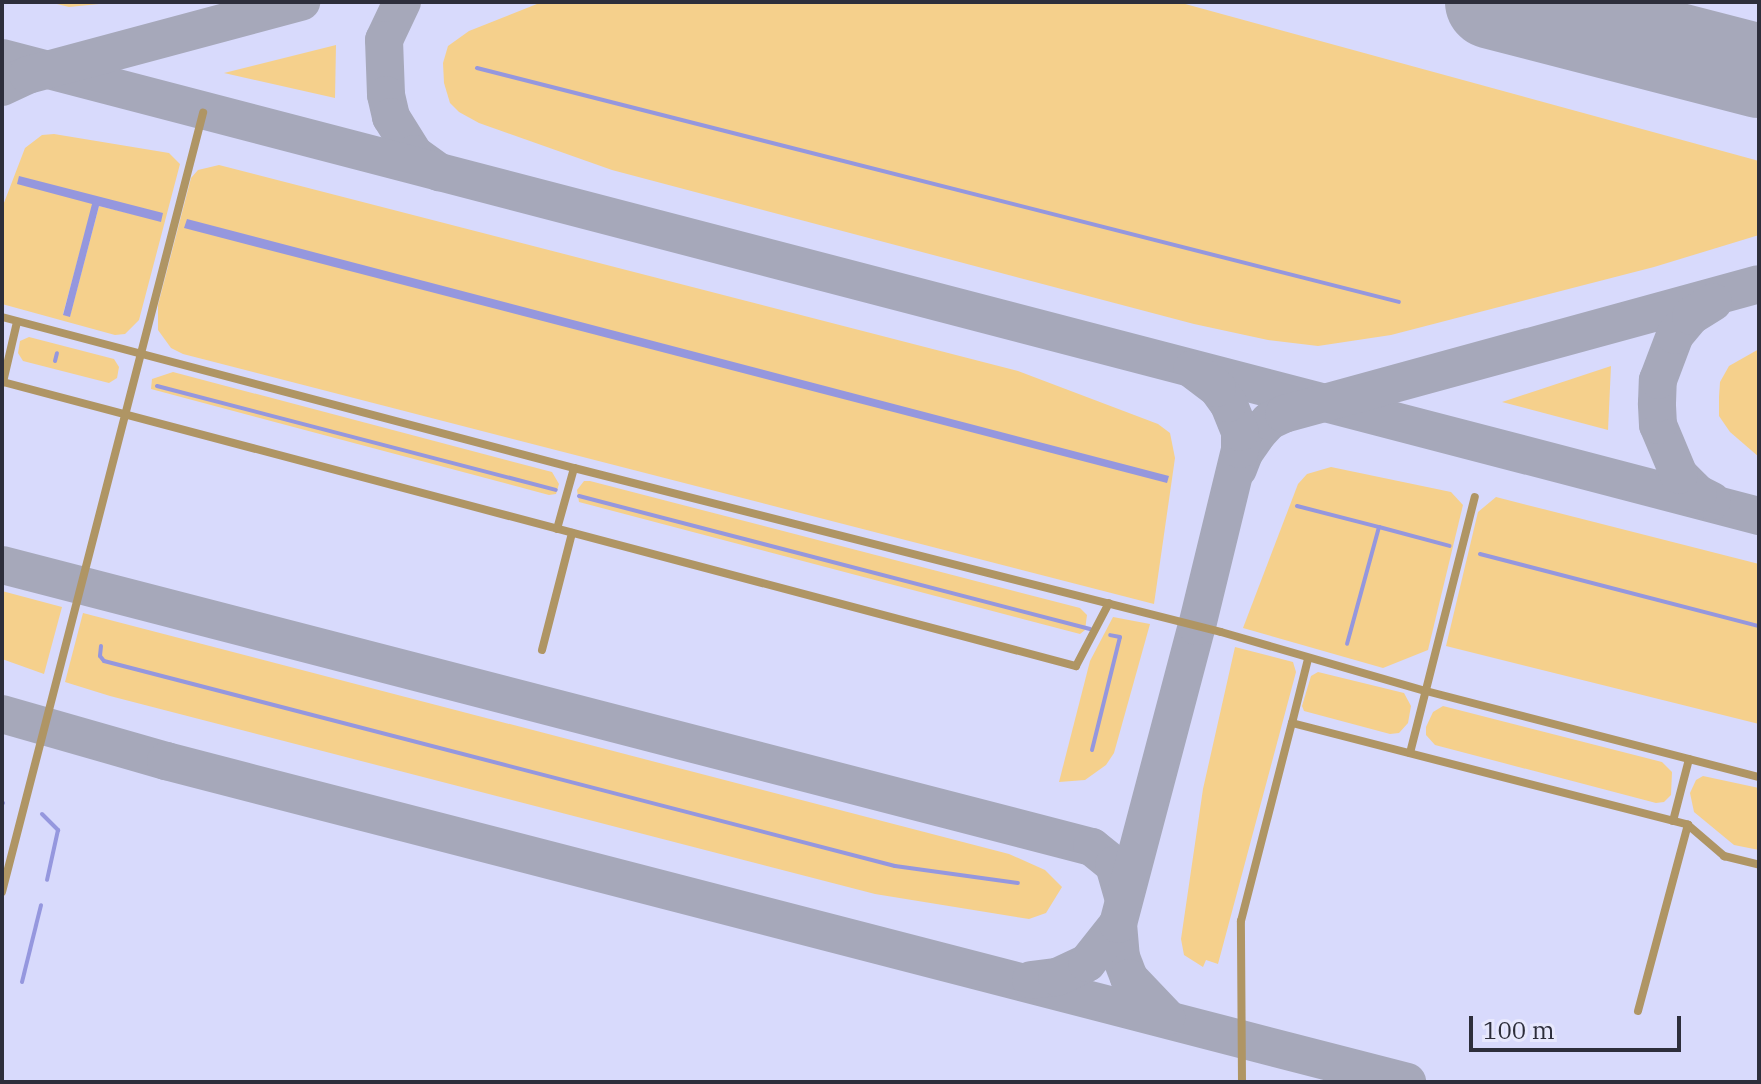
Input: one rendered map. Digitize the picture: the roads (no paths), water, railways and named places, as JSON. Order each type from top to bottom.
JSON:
[{"type":"lane","points":[[2,892],[122,414],[203,113]]},
{"type":"lane","points":[[2,317],[574,468],[1109,603],[1426,691],[1759,777]]},
{"type":"lane","points":[[17,322],[3,382],[1076,666],[1109,603]]},
{"type":"lane","points":[[557,529],[574,468]]},
{"type":"lane","points":[[1410,753],[1475,497]]},
{"type":"lane","points":[[542,650],[572,533]]},
{"type":"lane","points":[[1242,1082],[1241,921],[1308,659]]},
{"type":"lane","points":[[1292,723],[1688,825],[1724,856],[1759,865]]},
{"type":"lane","points":[[1673,821],[1689,759]]},
{"type":"lane","points":[[1638,1011],[1688,825]]},
{"type":"water","points":[[19,176],[163,213],[161,222],[99,206],[70,317],[63,315],[92,204],[17,184]]},
{"type":"water","points":[[187,219],[1169,476],[1167,483],[184,228]]},
{"type":"waterway","points":[[477,68],[1399,302]]},
{"type":"waterway","points":[[55,361],[57,353]]},
{"type":"waterway","points":[[157,386],[556,490]]},
{"type":"waterway","points":[[579,496],[1090,629]]},
{"type":"waterway","points":[[1297,506],[1379,527],[1347,644]]},
{"type":"waterway","points":[[1379,527],[1450,546]]},
{"type":"waterway","points":[[1480,554],[1759,626]]},
{"type":"waterway","points":[[1092,750],[1120,637],[1110,635]]},
{"type":"waterway","points":[[101,646],[100,656],[104,661],[895,866],[1018,883]]},
{"type":"waterway","points":[[42,814],[58,830],[47,880]]},
{"type":"waterway","points":[[22,982],[41,905]]}]
